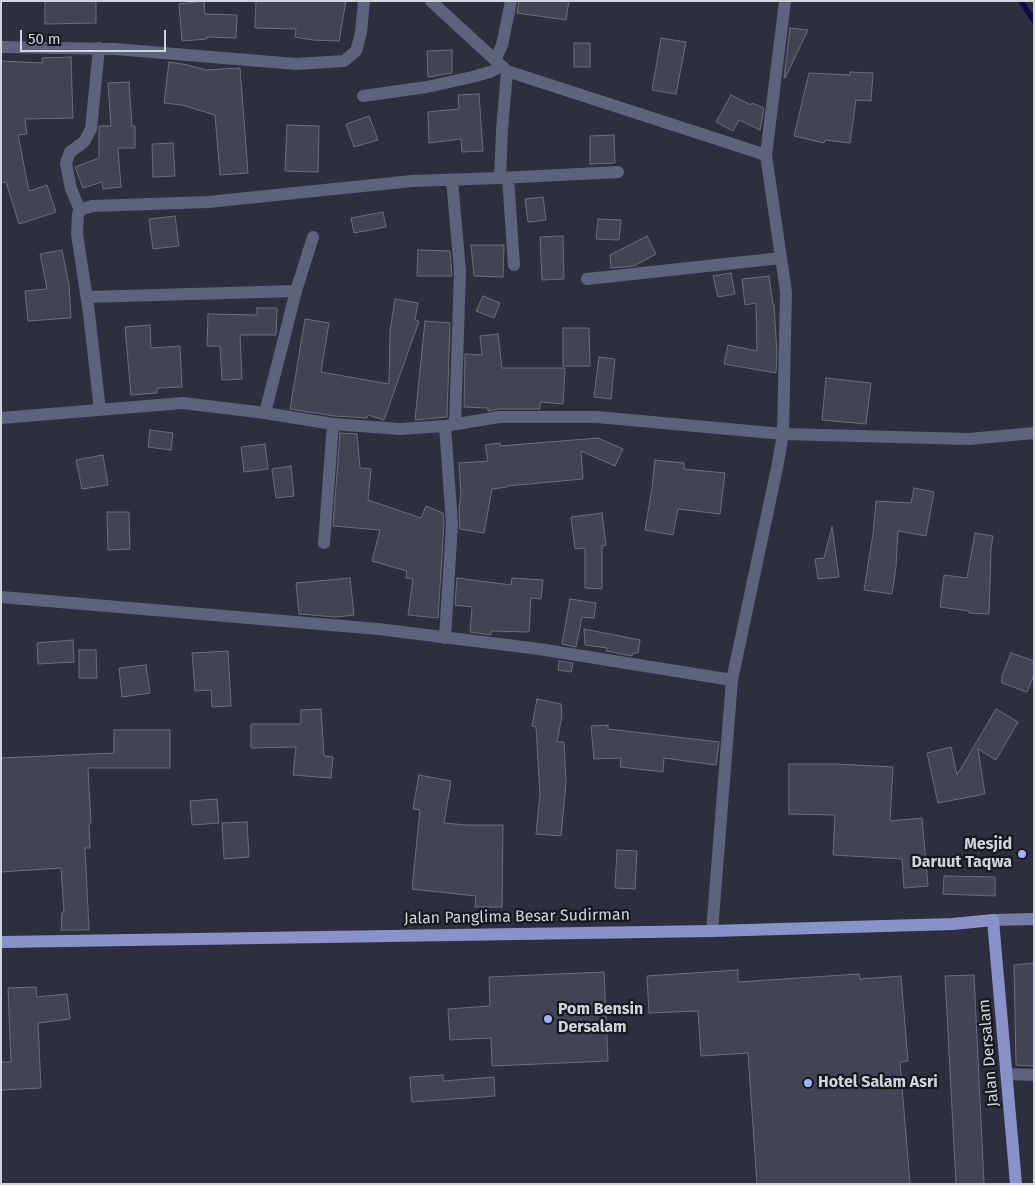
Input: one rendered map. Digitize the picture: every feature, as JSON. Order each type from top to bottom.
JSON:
[{"type":"main road","name":"Jalan Panglima Besar Sudirman","points":[[1,942],[712,931],[953,924],[1034,918]]},
{"type":"main road","name":"Jalan Dersalam","points":[[994,920],[1016,1184]]},
{"type":"street","points":[[1,47],[99,48],[296,64],[344,61],[356,51],[361,33],[364,1]]},
{"type":"street","points":[[431,1],[501,65],[766,155]]},
{"type":"street","points":[[511,1],[502,45],[501,65],[504,178],[514,265]]},
{"type":"street","points":[[712,931],[732,680],[783,434],[786,292],[766,155],[785,1]]},
{"type":"street","points":[[99,48],[91,129],[84,142],[70,152],[66,163],[72,189],[80,210],[77,234],[87,297],[100,410]]},
{"type":"street","points":[[363,96],[427,87],[472,77],[490,72],[501,65]]},
{"type":"street","points":[[80,210],[92,206],[208,202],[412,181],[618,172]]},
{"type":"street","points":[[445,638],[452,524],[450,425],[460,271],[452,180]]},
{"type":"street","points":[[265,413],[296,291],[313,237]]},
{"type":"street","points":[[587,279],[781,258]]},
{"type":"street","points":[[87,297],[296,291]]},
{"type":"street","points":[[1,418],[183,403],[334,424],[400,429],[450,425],[499,417],[597,417],[783,434],[969,439],[1034,433]]},
{"type":"street","points":[[324,543],[334,424]]},
{"type":"street","points":[[1,597],[378,629],[540,650],[732,680]]},
{"type":"street","points":[[1007,1074],[1034,1075]]},
{"type":"building","points":[[45,1],[96,1],[96,23],[45,24]]},
{"type":"building","points":[[204,1],[205,14],[237,15],[236,38],[207,37],[207,39],[182,41],[179,4]]},
{"type":"building","points":[[256,1],[346,1],[339,41],[295,37],[296,29],[255,28]]},
{"type":"building","points":[[519,1],[569,1],[566,20],[517,13]]},
{"type":"building","points":[[790,28],[808,30],[784,78]]},
{"type":"building","points":[[661,38],[686,42],[676,94],[652,90]]},
{"type":"building","points":[[574,43],[590,43],[590,67],[574,67]]},
{"type":"building","points":[[452,50],[452,73],[428,77],[427,51]]},
{"type":"building","points":[[71,57],[73,118],[25,119],[27,134],[18,135],[29,191],[47,185],[56,212],[19,224],[6,182],[1,183],[1,61],[43,63],[42,58]]},
{"type":"building","points":[[169,62],[206,70],[240,68],[248,173],[220,175],[215,115],[182,105],[164,103]]},
{"type":"building","points":[[850,72],[873,73],[871,101],[856,100],[850,143],[825,140],[824,143],[794,136],[809,73],[850,75]]},
{"type":"building","points":[[129,82],[132,126],[135,126],[135,148],[118,148],[121,187],[103,189],[102,182],[83,188],[75,167],[99,158],[99,126],[111,126],[108,83]]},
{"type":"building","points":[[479,94],[483,151],[462,152],[461,139],[429,143],[428,112],[459,109],[458,95]]},
{"type":"building","points":[[731,95],[751,105],[752,103],[764,108],[760,130],[739,120],[733,131],[716,122]]},
{"type":"building","points":[[369,116],[378,140],[354,147],[346,124]]},
{"type":"building","points":[[287,125],[319,126],[318,172],[285,171]]},
{"type":"building","points":[[614,135],[615,163],[590,164],[590,136]]},
{"type":"building","points":[[173,143],[175,176],[153,177],[152,144]]},
{"type":"building","points":[[543,197],[546,220],[528,222],[525,199]]},
{"type":"building","points":[[383,212],[386,227],[354,233],[351,218]]},
{"type":"building","points":[[175,216],[179,246],[153,249],[149,219]]},
{"type":"building","points":[[598,219],[621,220],[619,240],[596,239]]},
{"type":"building","points":[[563,236],[564,279],[542,280],[540,237]]},
{"type":"building","points":[[647,236],[656,254],[634,266],[611,268],[610,255]]},
{"type":"building","points":[[471,245],[504,245],[503,277],[474,276]]},
{"type":"building","points":[[62,250],[69,285],[71,318],[28,321],[25,291],[47,289],[40,254]]},
{"type":"building","points":[[418,250],[450,251],[452,276],[417,276]]},
{"type":"building","points":[[731,273],[735,294],[718,297],[713,276]]},
{"type":"building","points":[[769,276],[774,304],[777,354],[776,373],[724,364],[728,345],[757,351],[756,303],[745,305],[742,279]]},
{"type":"building","points":[[483,296],[500,303],[494,318],[476,311]]},
{"type":"building","points":[[395,299],[418,303],[415,320],[419,321],[384,420],[368,415],[367,418],[334,416],[290,409],[305,319],[329,323],[321,372],[389,384],[390,331]]},
{"type":"building","points":[[257,308],[277,308],[276,335],[240,335],[242,379],[222,380],[220,346],[207,346],[208,314],[257,315]]},
{"type":"building","points":[[425,321],[450,323],[447,417],[415,420]]},
{"type":"building","points":[[150,325],[151,348],[180,346],[182,387],[157,388],[157,393],[131,395],[125,327]]},
{"type":"building","points":[[563,328],[589,328],[590,366],[563,366]]},
{"type":"building","points":[[498,334],[502,368],[565,368],[563,404],[540,402],[540,409],[499,409],[488,411],[488,408],[464,407],[465,354],[482,355],[480,336]]},
{"type":"building","points":[[599,357],[615,359],[611,399],[594,397]]},
{"type":"building","points":[[826,378],[871,383],[866,424],[822,420]]},
{"type":"building","points":[[150,430],[173,433],[171,450],[148,447]]},
{"type":"building","points":[[340,433],[357,434],[360,468],[371,469],[368,500],[421,518],[426,506],[443,513],[444,524],[438,618],[408,615],[413,579],[406,578],[407,571],[372,561],[380,530],[333,526]]},
{"type":"building","points":[[598,438],[623,449],[615,466],[581,451],[583,479],[492,489],[484,533],[460,529],[459,463],[488,461],[485,445],[500,443],[500,446]]},
{"type":"building","points":[[265,444],[268,469],[244,472],[241,447]]},
{"type":"building","points":[[103,455],[108,485],[82,489],[76,460]]},
{"type":"building","points":[[655,460],[684,463],[684,469],[725,473],[720,514],[678,509],[673,535],[645,530]]},
{"type":"building","points":[[291,466],[294,496],[276,498],[272,469]]},
{"type":"building","points":[[914,488],[934,492],[926,536],[898,531],[892,594],[864,590],[876,501],[911,503]]},
{"type":"building","points":[[107,512],[129,512],[130,549],[108,550]]},
{"type":"building","points":[[602,513],[606,545],[602,546],[602,589],[585,588],[585,548],[575,549],[571,517]]},
{"type":"building","points":[[832,527],[839,577],[818,579],[815,559],[824,558]]},
{"type":"building","points":[[975,533],[993,536],[989,614],[969,613],[969,611],[940,607],[944,575],[967,578]]},
{"type":"building","points":[[350,578],[354,615],[336,617],[299,614],[296,583]]},
{"type":"building","points":[[457,578],[511,585],[512,578],[543,580],[541,599],[531,598],[529,632],[491,631],[491,635],[470,632],[472,607],[455,605]]},
{"type":"building","points":[[570,599],[596,603],[594,618],[582,617],[576,647],[562,644]]},
{"type":"building","points":[[584,629],[640,640],[638,653],[633,653],[632,656],[606,651],[607,648],[585,645]]},
{"type":"building","points":[[73,640],[74,662],[38,664],[37,643]]},
{"type":"building","points":[[79,650],[96,650],[97,678],[79,678]]},
{"type":"building","points":[[228,651],[231,706],[212,707],[211,690],[195,691],[192,653]]},
{"type":"building","points":[[1011,653],[1034,661],[1034,675],[1027,692],[1002,683],[1002,676]]},
{"type":"building","points":[[559,661],[573,663],[571,672],[558,670]]},
{"type":"building","points":[[146,665],[150,693],[122,697],[119,668]]},
{"type":"building","points":[[537,699],[561,704],[562,716],[557,742],[564,742],[566,783],[561,836],[536,834],[540,794],[536,727],[532,726]]},
{"type":"building","points":[[321,709],[324,756],[333,757],[331,778],[293,775],[296,747],[251,748],[251,724],[301,724],[301,710]]},
{"type":"building","points":[[996,709],[1018,722],[996,760],[978,749],[985,794],[938,803],[927,753],[951,747],[957,775]]},
{"type":"building","points":[[608,725],[608,729],[719,742],[716,765],[664,758],[663,772],[620,767],[621,758],[594,759],[591,726]]},
{"type":"building","points":[[114,730],[170,730],[170,768],[88,768],[91,823],[89,824],[90,848],[85,848],[89,930],[61,930],[62,912],[64,912],[61,868],[1,872],[1,758],[114,753]]},
{"type":"building","points":[[789,764],[893,767],[890,821],[922,818],[928,886],[904,888],[902,859],[833,855],[835,815],[789,814]]},
{"type":"building","points":[[419,775],[451,781],[444,823],[503,825],[502,907],[475,907],[476,896],[412,889],[420,810],[413,809]]},
{"type":"building","points":[[217,799],[219,823],[192,825],[190,801]]},
{"type":"building","points":[[247,822],[249,857],[224,859],[222,823]]},
{"type":"building","points":[[617,850],[637,851],[635,889],[615,888]]},
{"type":"building","points":[[944,876],[995,877],[995,896],[943,894]]},
{"type":"building","points":[[1034,963],[1034,1066],[1016,1065],[1014,965]]},
{"type":"building","name":"Hotel Salam Asri","points":[[738,970],[738,982],[859,974],[860,979],[901,976],[908,1061],[900,1062],[910,1184],[757,1184],[748,1053],[701,1056],[698,1011],[649,1013],[647,976]]},
{"type":"building","name":"Pom Bensin Dersalam","points":[[604,972],[608,1061],[492,1066],[491,1038],[450,1040],[448,1009],[490,1006],[489,977]]},
{"type":"building","points":[[974,975],[984,1184],[956,1184],[945,976]]},
{"type":"building","points":[[36,987],[37,997],[67,994],[70,1019],[38,1023],[41,1088],[1,1090],[1,1062],[11,1062],[8,988]]},
{"type":"building","points":[[443,1075],[443,1081],[494,1077],[495,1096],[412,1102],[410,1077]]},
{"type":"waterway","points":[[1021,1],[1034,21]]},
{"type":"place","name":"Mesjid Daruut Taqwa","points":[[1022,854]]},
{"type":"place","name":"Pom Bensin Dersalam","points":[[548,1019]]},
{"type":"place","name":"Hotel Salam Asri","points":[[808,1083]]}]
